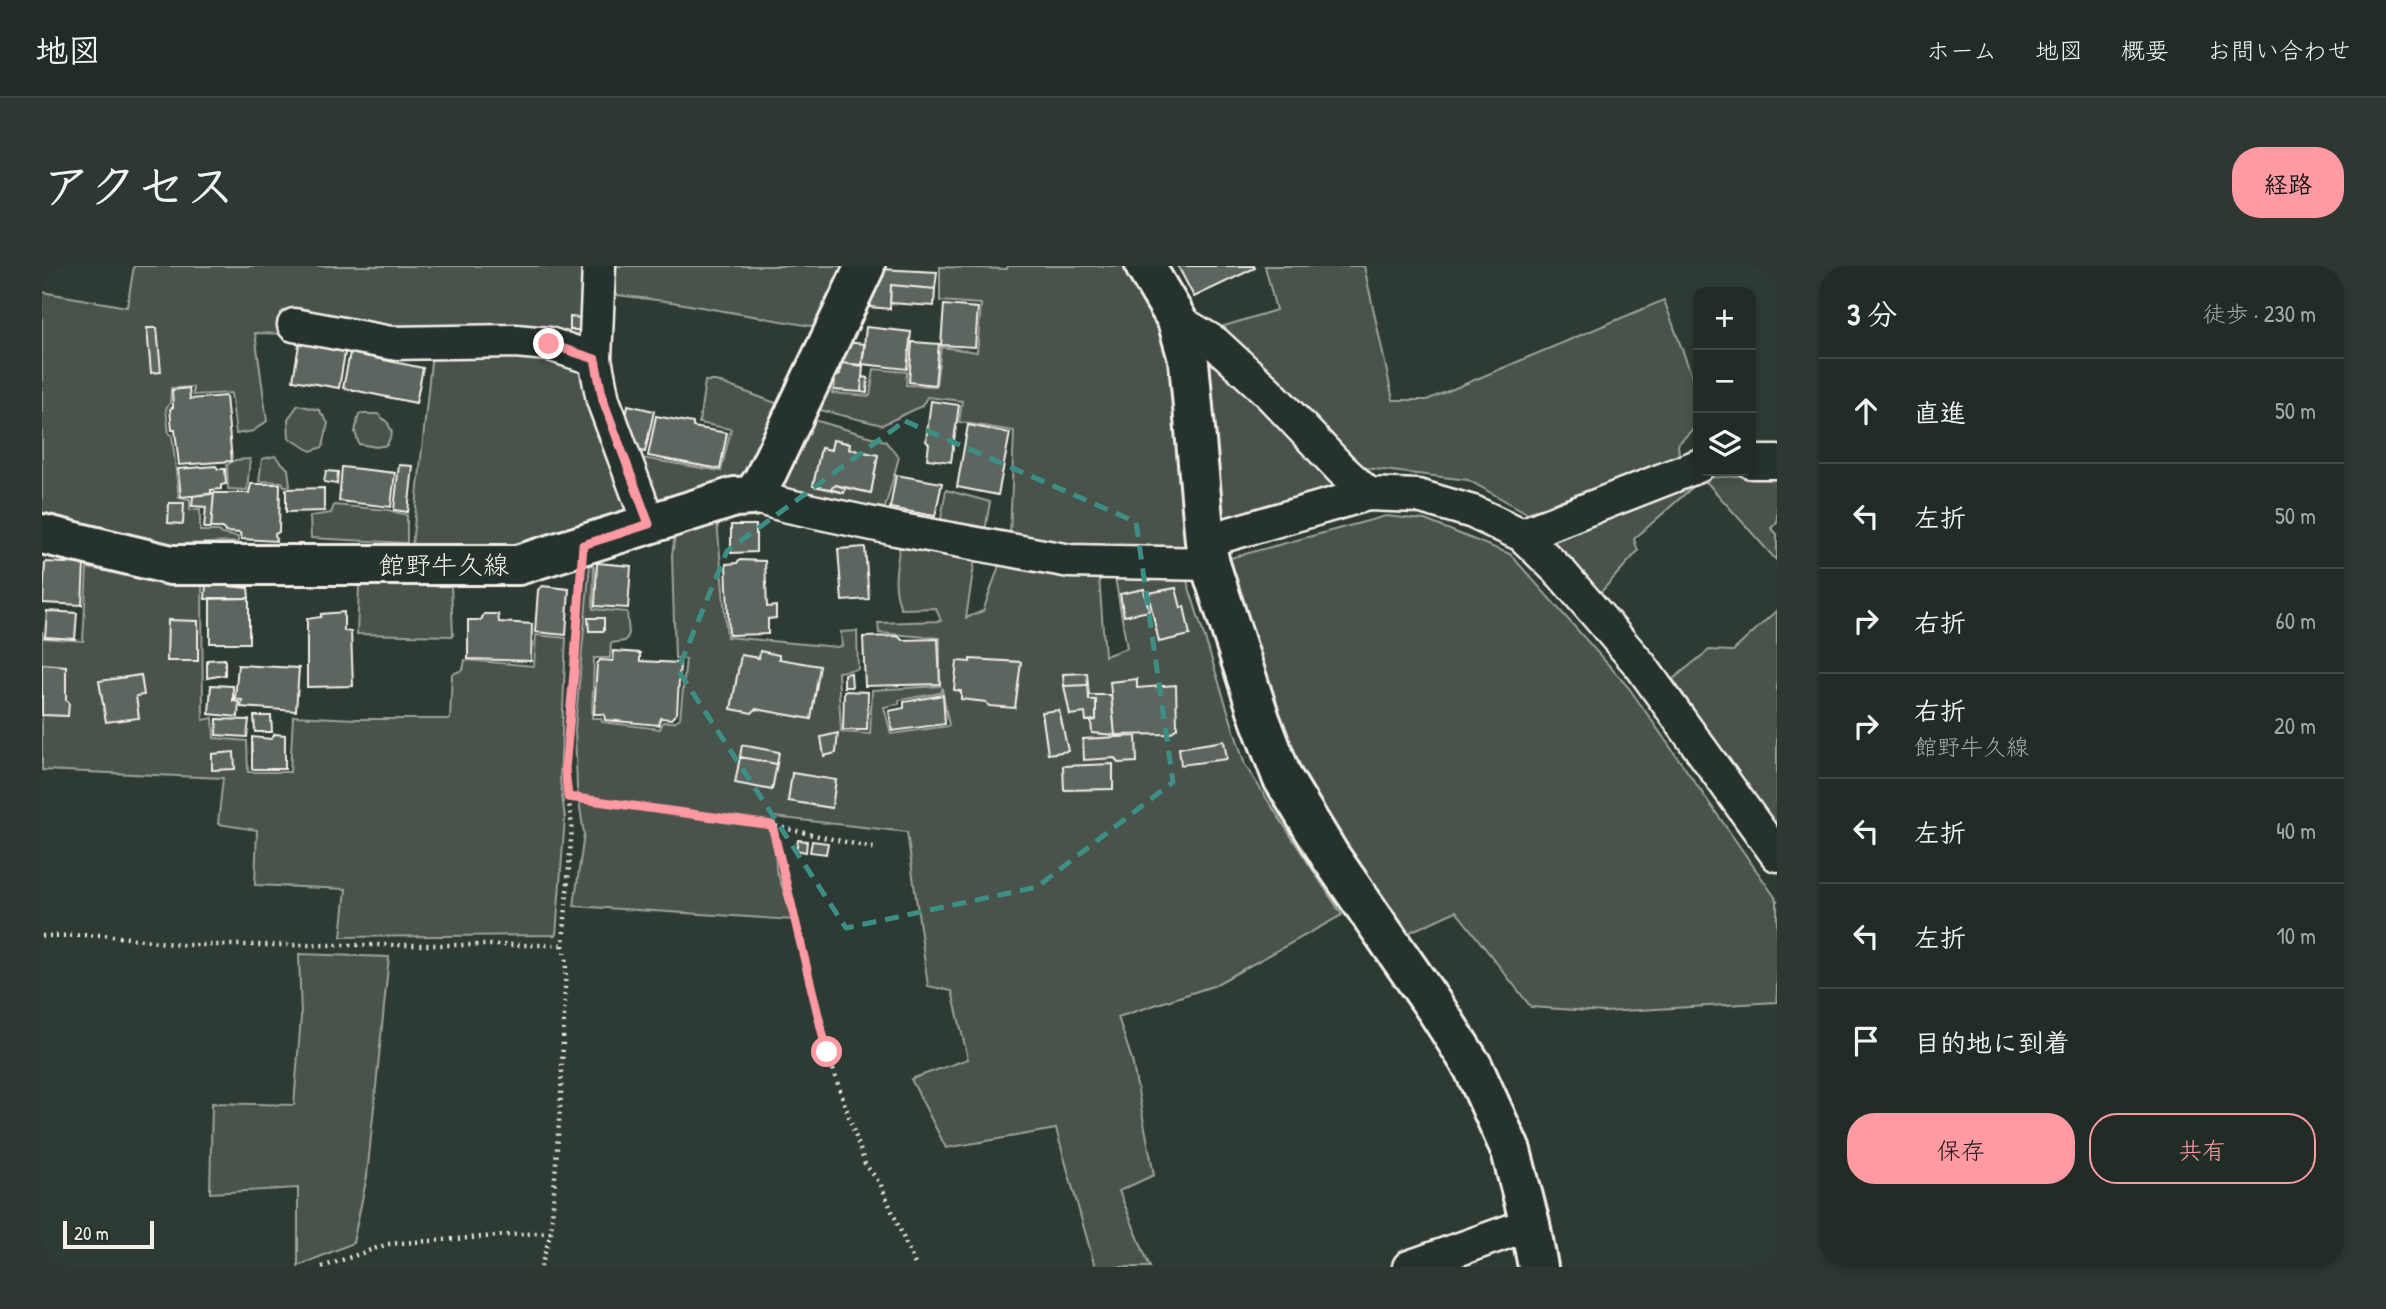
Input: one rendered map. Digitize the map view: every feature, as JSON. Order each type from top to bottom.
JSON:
[{"type":"street","points":[[599,266],[595,359],[603,400],[649,524]]},
{"type":"street","points":[[864,266],[763,481],[752,496],[871,524],[1070,561],[1208,552],[1368,494],[1418,496],[1474,512],[1522,535],[1562,574],[1641,666],[1777,855]]},
{"type":"street","points":[[1145,266],[1177,320],[1189,362],[1208,552],[1260,719],[1282,777],[1330,856],[1473,1067],[1511,1151],[1538,1267]]},
{"type":"street","points":[[1177,320],[1215,343],[1368,494]]},
{"type":"street","points":[[294,325],[391,343],[514,341],[549,344],[595,359]]},
{"type":"street","points":[[1756,462],[1777,462]]},
{"type":"street","points":[[1522,535],[1693,468]]},
{"type":"street","name":"館野牛久線","points":[[42,534],[172,565],[517,565],[735,498],[752,496]]},
{"type":"street","points":[[1409,1267],[1530,1224]]},
{"type":"path","points":[[541,1267],[551,1232],[561,1094],[566,962],[564,945],[572,827],[565,769],[583,545]]},
{"type":"path","points":[[568,797],[772,825],[877,849]]},
{"type":"path","points":[[772,825],[827,1052],[865,1164],[880,1183],[916,1267]]},
{"type":"path","points":[[42,936],[104,934],[181,945],[564,945]]},
{"type":"path","points":[[322,1267],[388,1244],[551,1232]]},
{"type":"highlighted area","points":[[905,421],[1136,522],[1173,782],[1037,887],[846,928],[678,670],[727,551]]},
{"type":"shaded area","points":[[134,266],[586,266],[585,341],[255,333],[267,421],[253,431],[236,434],[231,393],[193,395],[193,387],[171,388],[170,403],[166,409],[169,434],[172,435],[179,498],[190,499],[190,510],[200,509],[200,531],[219,531],[238,537],[238,542],[150,545],[42,512],[42,292],[127,307]]},
{"type":"shaded area","points":[[611,266],[846,266],[816,327],[610,294]]},
{"type":"shaded area","points":[[1008,266],[1125,266],[1167,337],[1176,399],[1187,549],[1104,547],[1010,537],[1014,431],[959,422],[962,401],[927,397],[922,406],[882,425],[816,409],[831,378],[832,393],[870,396],[874,369],[907,372],[906,385],[936,386],[941,347],[977,352],[981,304],[940,301],[940,267],[1007,269]]},
{"type":"shaded area","points":[[1265,266],[1364,266],[1393,400],[1427,400],[1664,300],[1693,379],[1693,429],[1678,444],[1679,456],[1527,513],[1468,480],[1366,468],[1323,432],[1218,328],[1276,310]]},
{"type":"shaded area","points":[[1203,351],[1266,408],[1311,462],[1339,482],[1336,489],[1267,505],[1221,521]]},
{"type":"shaded area","points":[[432,352],[546,354],[584,366],[629,510],[531,550],[412,546]]},
{"type":"shaded area","points":[[705,381],[716,381],[784,406],[743,478],[661,502],[648,494],[635,457],[721,471],[731,429],[699,423]]},
{"type":"shaded area","points":[[298,405],[319,410],[328,423],[323,447],[311,451],[289,438],[288,419]]},
{"type":"shaded area","points":[[359,414],[378,414],[388,423],[392,433],[387,445],[376,447],[359,444],[355,432]]},
{"type":"shaded area","points":[[811,419],[885,441],[899,457],[885,508],[782,491],[778,487]],"holes":[[[833,440],[850,443],[849,449],[878,455],[871,493],[845,488],[844,493],[813,486],[821,448],[831,450]]]},
{"type":"shaded area","points":[[275,456],[288,469],[290,486],[284,486],[282,482],[259,481],[262,459]]},
{"type":"shaded area","points":[[250,459],[247,490],[228,489],[227,465],[235,460]]},
{"type":"shaded area","points":[[1777,474],[1777,522],[1771,528],[1777,534],[1777,561],[1703,478]]},
{"type":"shaded area","points":[[1703,478],[1634,539],[1638,551],[1600,593],[1548,537]]},
{"type":"shaded area","points":[[946,490],[990,502],[985,531],[941,519]]},
{"type":"shaded area","points":[[334,505],[388,510],[407,515],[407,543],[311,538],[310,516],[331,513]]},
{"type":"shaded area","points":[[1386,516],[1425,520],[1510,554],[1629,688],[1777,900],[1777,1002],[1604,1012],[1531,1007],[1456,911],[1406,934],[1312,799],[1284,736],[1232,586],[1230,558]]},
{"type":"shaded area","points":[[717,520],[727,637],[837,647],[842,646],[841,632],[857,631],[858,669],[838,672],[841,732],[870,734],[872,690],[940,686],[940,638],[879,633],[878,623],[941,621],[936,608],[901,609],[896,585],[900,545],[975,559],[966,618],[983,611],[1000,563],[1099,577],[1105,656],[1127,648],[1115,577],[1186,578],[1245,765],[1342,915],[1213,986],[1118,1017],[1132,1060],[1154,1175],[1119,1191],[1150,1267],[1095,1267],[1056,1129],[946,1148],[911,1079],[968,1059],[952,991],[928,986],[907,832],[774,817],[776,869],[794,920],[574,906],[584,834],[577,788],[575,728],[590,563],[594,567],[593,609],[627,612],[629,634],[625,641],[611,643],[610,658],[594,658],[592,718],[601,718],[602,722],[660,729],[663,722],[674,722],[680,718],[686,659],[675,658],[672,555],[675,535]],"holes":[[[942,689],[949,726],[891,734],[884,707],[899,704],[899,700],[940,693]]]},
{"type":"shaded area","points":[[87,568],[202,586],[203,720],[213,718],[214,738],[247,741],[248,772],[290,772],[293,716],[450,719],[452,674],[463,670],[465,660],[534,666],[536,635],[566,638],[560,780],[565,818],[556,935],[341,937],[346,889],[255,885],[257,830],[218,824],[223,778],[42,770],[42,631],[43,638],[83,641]]},
{"type":"shaded area","points":[[451,585],[453,636],[357,634],[359,586]]},
{"type":"shaded area","points":[[1777,610],[1777,831],[1673,679],[1709,650],[1733,651]]},
{"type":"shaded area","points":[[299,954],[389,957],[367,1176],[353,1243],[298,1266],[298,1188],[210,1193],[212,1103],[294,1105],[301,1017]]},
{"type":"building","points":[[1178,266],[1254,266],[1255,268],[1194,297]]},
{"type":"building","points":[[879,269],[937,272],[935,289],[891,285],[890,309],[870,307],[873,284],[879,284]]},
{"type":"building","points":[[891,285],[935,289],[934,306],[890,303]]},
{"type":"building","points":[[944,305],[978,308],[975,347],[941,345]]},
{"type":"building","points":[[570,317],[582,318],[582,330],[570,330]]},
{"type":"building","points":[[866,327],[911,332],[907,369],[862,364]]},
{"type":"building","points":[[147,328],[157,328],[161,372],[151,373]]},
{"type":"building","points":[[300,339],[346,347],[339,388],[293,380]]},
{"type":"building","points":[[845,342],[865,344],[862,365],[841,363]]},
{"type":"building","points":[[912,342],[939,344],[935,385],[909,382]]},
{"type":"building","points":[[350,353],[423,368],[416,403],[343,388]]},
{"type":"building","points":[[841,363],[863,366],[861,392],[834,390]]},
{"type":"building","points":[[862,377],[868,378],[867,393],[861,392]]},
{"type":"building","points":[[189,388],[190,399],[226,396],[232,461],[179,465],[170,409],[173,407],[172,390]]},
{"type":"building","points":[[931,401],[959,405],[951,462],[927,459],[929,444],[926,441]]},
{"type":"building","points":[[628,405],[654,411],[645,452],[636,450],[637,442],[630,441],[631,428],[625,427]]},
{"type":"building","points":[[656,416],[727,433],[720,469],[648,456]]},
{"type":"building","points":[[968,425],[1010,433],[998,495],[957,487]]},
{"type":"building","points":[[833,440],[850,444],[849,449],[878,455],[871,493],[836,485],[830,489],[813,486],[821,448],[831,450]]},
{"type":"building","points":[[399,465],[413,466],[408,512],[394,510]]},
{"type":"building","points":[[216,466],[218,469],[225,469],[226,484],[221,485],[221,489],[211,490],[211,494],[181,497],[178,469]]},
{"type":"building","points":[[342,467],[395,473],[391,507],[339,501]]},
{"type":"building","points":[[326,471],[338,472],[337,484],[324,482]]},
{"type":"building","points":[[896,475],[942,483],[935,516],[890,508]]},
{"type":"building","points":[[251,484],[280,484],[279,532],[275,534],[276,541],[241,539],[240,533],[211,528],[214,493],[249,493]]},
{"type":"building","points":[[836,485],[845,488],[844,493],[830,489]]},
{"type":"building","points":[[324,488],[324,511],[286,512],[286,489]]},
{"type":"building","points":[[214,493],[211,528],[204,528],[206,507],[192,506],[193,496]]},
{"type":"building","points":[[169,503],[184,503],[183,524],[168,523]]},
{"type":"building","points":[[731,525],[756,525],[756,552],[731,553]]},
{"type":"building","points":[[865,547],[869,599],[842,601],[838,549]]},
{"type":"building","points":[[739,560],[765,561],[767,607],[776,606],[776,618],[768,619],[768,634],[729,635],[726,564],[737,563]]},
{"type":"building","points":[[45,562],[84,564],[82,605],[43,603]]},
{"type":"building","points":[[597,563],[631,566],[628,608],[595,606]]},
{"type":"building","points":[[206,584],[248,588],[249,598],[205,599]]},
{"type":"building","points":[[542,586],[569,589],[566,635],[535,632],[538,590]]},
{"type":"building","points":[[1176,588],[1181,608],[1184,606],[1190,635],[1159,642],[1148,593]]},
{"type":"building","points":[[1144,589],[1149,611],[1124,616],[1120,594]]},
{"type":"building","points":[[210,598],[249,598],[249,643],[210,643]]},
{"type":"building","points":[[47,611],[77,613],[75,639],[45,637]]},
{"type":"building","points":[[344,612],[344,631],[351,632],[353,686],[307,687],[307,619],[321,617],[321,614]]},
{"type":"building","points":[[484,614],[498,614],[499,622],[532,624],[531,661],[468,659],[468,620],[481,620]]},
{"type":"building","points":[[588,618],[604,618],[604,631],[589,631]]},
{"type":"building","points":[[168,620],[198,621],[198,661],[167,661]]},
{"type":"building","points":[[898,636],[902,640],[938,639],[940,684],[865,686],[863,637]]},
{"type":"building","points":[[613,651],[640,653],[640,661],[680,663],[677,713],[671,719],[660,718],[659,725],[605,720],[604,714],[594,714],[597,664],[600,660],[613,661]]},
{"type":"building","points":[[760,651],[779,655],[779,659],[820,666],[811,719],[756,709],[752,713],[731,709],[741,655],[759,658]]},
{"type":"building","points":[[225,659],[225,675],[207,678],[207,660]]},
{"type":"building","points":[[970,659],[1021,662],[1015,708],[989,706],[986,702],[961,699],[961,691],[954,690],[957,661],[970,662]]},
{"type":"building","points":[[42,664],[66,666],[68,716],[42,715]]},
{"type":"building","points":[[238,665],[299,668],[296,711],[241,707],[242,700],[235,699]]},
{"type":"building","points":[[851,673],[852,687],[844,687],[844,674]]},
{"type":"building","points":[[1087,673],[1088,685],[1064,686],[1063,674]]},
{"type":"building","points":[[141,675],[144,695],[136,696],[139,718],[106,722],[99,681]]},
{"type":"building","points":[[1137,679],[1137,688],[1176,685],[1177,728],[1169,734],[1115,735],[1110,682]]},
{"type":"building","points":[[211,685],[233,686],[233,701],[239,702],[238,717],[209,714]]},
{"type":"building","points":[[1088,685],[1089,700],[1096,700],[1096,720],[1086,721],[1085,713],[1070,715],[1064,686]]},
{"type":"building","points":[[844,691],[868,692],[867,730],[843,730]]},
{"type":"building","points":[[943,695],[945,724],[892,731],[889,711],[904,708],[904,702]]},
{"type":"building","points":[[1089,695],[1111,695],[1115,735],[1092,733],[1091,721],[1096,720],[1096,700],[1089,700]]},
{"type":"building","points":[[1059,710],[1068,751],[1048,754],[1042,712]]},
{"type":"building","points":[[254,716],[271,716],[272,732],[255,732]]},
{"type":"building","points":[[217,719],[249,720],[247,737],[216,735]]},
{"type":"building","points":[[838,733],[836,753],[824,756],[821,737]]},
{"type":"building","points":[[275,734],[285,735],[285,769],[252,769],[252,737],[271,739]]},
{"type":"building","points":[[1136,736],[1137,762],[1118,763],[1115,758],[1084,760],[1083,739]]},
{"type":"building","points":[[1224,741],[1227,759],[1181,765],[1179,748]]},
{"type":"building","points":[[742,745],[779,752],[777,764],[740,757]]},
{"type":"building","points":[[234,752],[235,769],[212,770],[212,754]]},
{"type":"building","points":[[740,757],[777,764],[772,790],[735,783]]},
{"type":"building","points":[[1113,764],[1113,789],[1064,790],[1063,766]]},
{"type":"building","points":[[792,773],[836,780],[832,808],[788,801]]},
{"type":"building","points":[[798,840],[807,841],[806,852],[796,850]]},
{"type":"building","points":[[812,841],[828,843],[826,854],[810,852]]},
{"type":"route","points":[[549,344],[595,359],[603,400],[649,524],[583,545],[565,769],[568,797],[772,825],[827,1052]]}]
